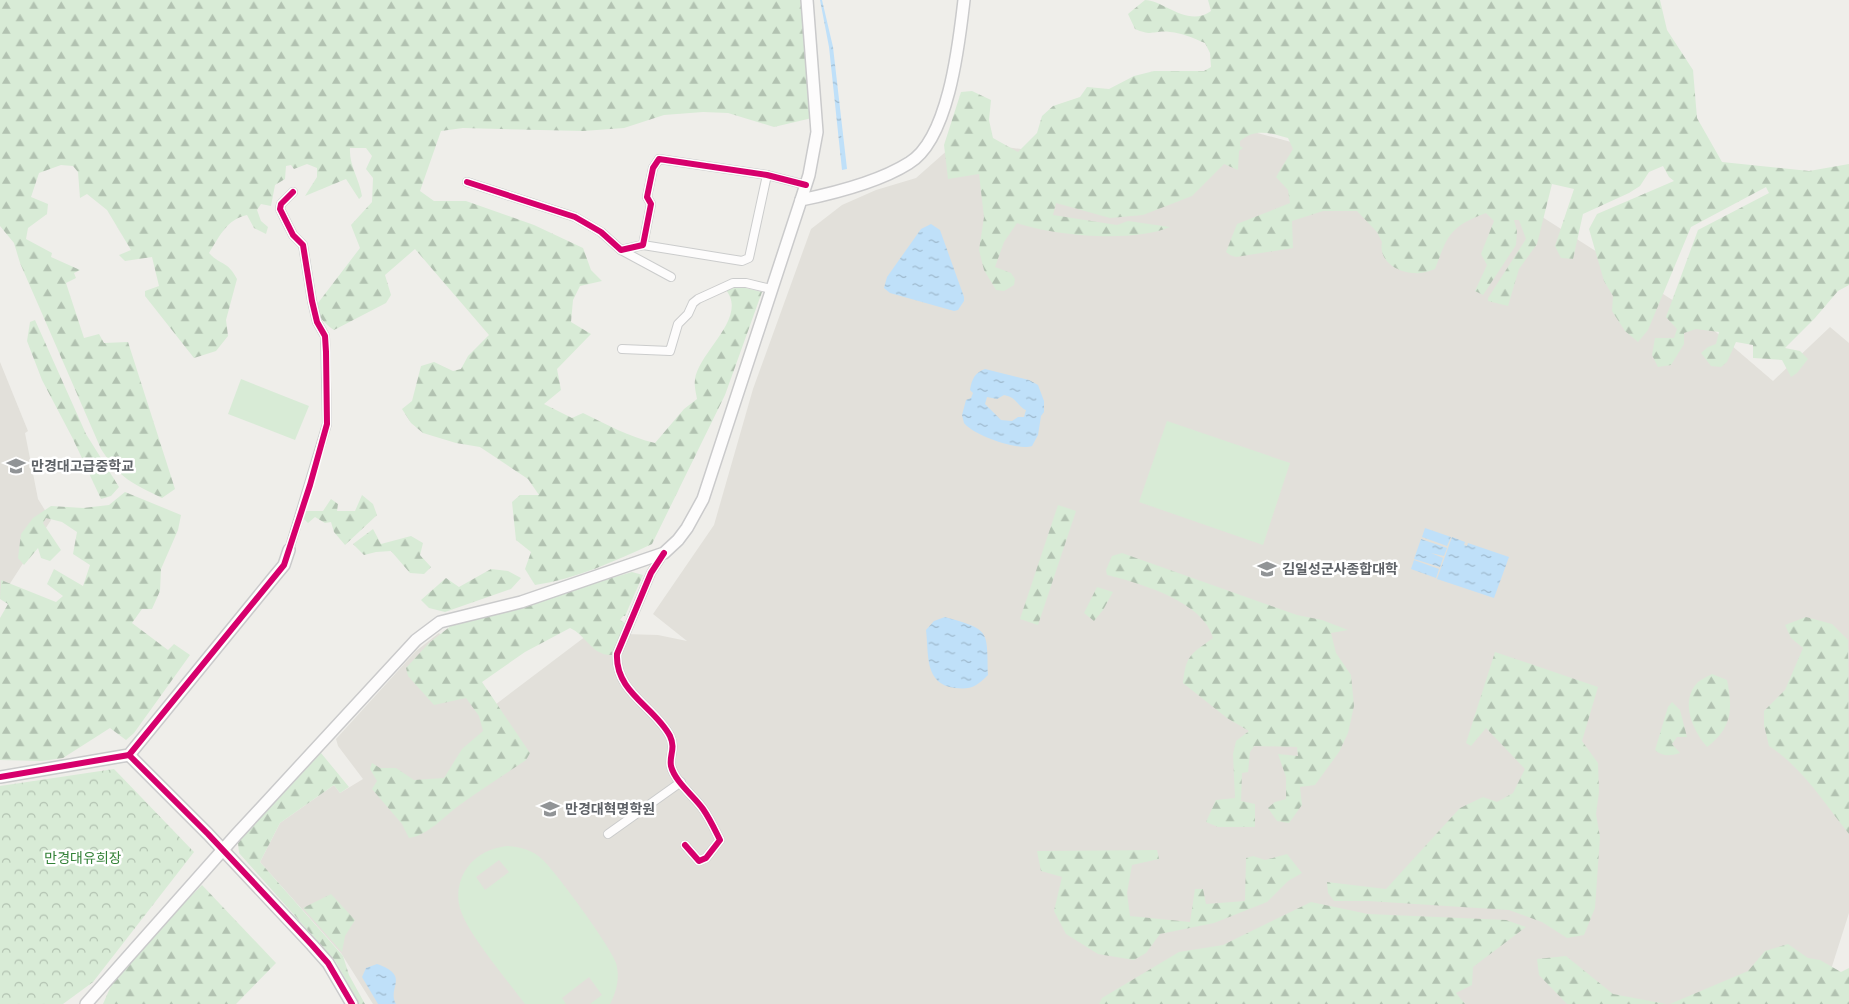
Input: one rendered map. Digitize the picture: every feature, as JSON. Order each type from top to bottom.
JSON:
[{"type":"main road","points":[[86,1004],[222,851],[416,640],[440,622],[521,602],[664,553],[687,528],[703,499],[806,185],[817,132],[807,0]]},
{"type":"main road","points":[[801,200],[846,189],[910,163],[921,154],[937,125],[946,98],[956,61],[964,0]]},
{"type":"main road","points":[[0,777],[129,754],[223,637],[284,565],[290,550]]},
{"type":"main road","points":[[129,754],[328,963],[352,1004]]},
{"type":"street","points":[[643,246],[651,204],[647,197],[653,168],[659,159],[767,175],[806,185]]},
{"type":"street","points":[[621,250],[643,246],[742,261],[749,258],[767,175]]},
{"type":"street","points":[[467,182],[575,217],[601,232],[621,250],[671,277]]},
{"type":"street","points":[[290,550],[327,424],[325,336],[317,322],[303,245],[293,235],[280,210],[281,204],[293,192]]},
{"type":"street","points":[[622,349],[670,351],[678,324],[688,314],[693,303],[726,286],[746,283],[771,289]]},
{"type":"street","points":[[664,553],[650,573],[617,654],[616,668],[632,692],[669,735],[674,748],[671,765],[681,782],[703,809],[720,840],[706,858],[699,861],[685,845]]},
{"type":"street","points":[[608,834],[681,782]]},
{"type":"shaded area","name":"김일성군사종합대학","points":[[1243,129],[1525,206],[1696,315],[1773,381],[1830,327],[1849,343],[1849,913],[1820,1004],[373,1004],[341,953],[260,862],[280,823],[334,785],[340,793],[363,779],[338,746],[336,739],[416,651],[439,633],[491,708],[590,633],[658,635],[687,641],[653,614],[714,525],[753,389],[811,229],[842,205],[876,190],[916,178],[959,140],[1034,151]]},
{"type":"shaded area","name":"만경대고급중학교","points":[[0,362],[28,431],[25,433],[38,499],[51,520],[0,599]]},
{"type":"green space","points":[[0,0],[803,0],[812,118],[774,127],[728,113],[703,112],[664,115],[624,128],[583,131],[463,128],[441,131],[420,191],[434,201],[466,201],[534,225],[583,248],[591,270],[602,281],[580,286],[573,300],[571,322],[591,334],[557,369],[561,390],[544,404],[572,418],[583,413],[618,430],[655,443],[684,409],[697,399],[695,382],[698,369],[727,323],[731,311],[731,300],[725,289],[742,287],[762,292],[725,395],[652,544],[580,574],[535,585],[525,569],[531,552],[516,540],[512,502],[520,495],[539,495],[528,479],[480,447],[456,443],[423,433],[411,423],[402,409],[412,401],[421,366],[434,362],[453,371],[461,369],[468,356],[489,335],[415,249],[385,275],[391,295],[386,303],[334,330],[322,319],[318,303],[360,248],[351,225],[372,202],[373,178],[366,169],[372,156],[366,148],[350,148],[351,161],[362,196],[359,199],[346,179],[305,196],[317,177],[317,168],[307,164],[294,169],[291,165],[286,166],[285,179],[275,185],[271,206],[261,204],[257,210],[261,221],[268,227],[266,234],[254,228],[247,215],[234,220],[224,230],[209,253],[227,266],[237,279],[226,320],[228,336],[216,351],[194,358],[145,296],[145,291],[159,286],[152,257],[125,261],[119,255],[131,250],[107,210],[87,194],[80,198],[78,172],[73,166],[61,165],[39,173],[31,197],[48,204],[47,214],[28,228],[26,239],[52,253],[51,257],[80,270],[74,273],[76,278],[66,283],[84,338],[99,334],[104,343],[128,342],[175,489],[162,498],[135,484],[121,474],[101,449],[20,263],[14,243],[0,226]]},
{"type":"green space","points":[[1145,0],[1160,4],[1185,15],[1194,16],[1211,11],[1208,0],[1660,0],[1667,30],[1693,70],[1697,118],[1722,162],[1809,171],[1849,164],[1849,285],[1838,291],[1815,318],[1785,348],[1800,351],[1808,359],[1797,373],[1791,377],[1782,360],[1753,358],[1753,345],[1736,342],[1727,362],[1721,367],[1711,366],[1701,353],[1708,347],[1716,344],[1719,332],[1696,329],[1684,333],[1684,344],[1671,365],[1658,367],[1652,355],[1655,338],[1674,338],[1677,329],[1666,317],[1698,230],[1769,193],[1766,187],[1691,227],[1648,330],[1638,342],[1625,331],[1612,311],[1613,296],[1604,281],[1589,229],[1597,214],[1674,181],[1669,177],[1663,166],[1649,172],[1640,186],[1629,193],[1583,214],[1573,259],[1561,258],[1555,246],[1574,189],[1552,184],[1537,244],[1519,269],[1508,306],[1488,301],[1488,298],[1526,239],[1519,220],[1514,220],[1517,231],[1516,245],[1483,295],[1475,291],[1487,265],[1481,254],[1494,221],[1486,213],[1457,228],[1447,240],[1435,269],[1422,273],[1402,271],[1391,265],[1383,255],[1382,242],[1377,232],[1357,211],[1323,211],[1292,221],[1293,248],[1236,257],[1230,255],[1226,252],[1237,224],[1290,203],[1288,190],[1276,177],[1293,149],[1288,138],[1257,133],[1251,134],[1240,141],[1240,146],[1243,148],[1239,151],[1238,170],[1224,164],[1192,196],[1143,215],[1110,218],[1056,203],[1053,215],[1117,225],[1128,221],[1170,227],[1136,235],[1094,236],[1033,228],[1017,223],[1004,242],[995,267],[1011,273],[1015,279],[1014,285],[1004,291],[996,290],[984,270],[979,250],[984,217],[979,174],[948,179],[944,145],[961,92],[972,91],[991,100],[989,120],[993,138],[1018,152],[1037,133],[1042,116],[1053,106],[1080,97],[1087,87],[1109,89],[1134,76],[1154,71],[1204,71],[1211,67],[1210,53],[1205,43],[1174,33],[1150,33],[1135,29],[1128,14]]},
{"type":"green space","points":[[35,320],[86,434],[119,487],[111,496],[101,499],[73,439],[42,380],[27,341],[30,322]]},
{"type":"green space","points":[[241,379],[309,406],[295,440],[228,414]]},
{"type":"green space","points":[[1167,421],[1290,463],[1263,545],[1139,502]]},
{"type":"green space","points":[[125,492],[181,515],[178,530],[161,569],[160,591],[152,609],[142,609],[132,623],[168,650],[174,644],[190,655],[134,733],[126,740],[110,728],[63,758],[42,761],[0,760],[0,618],[8,604],[0,599],[1,580],[56,602],[63,596],[47,584],[54,569],[83,586],[90,565],[73,554],[77,532],[62,522],[46,518],[43,523],[61,550],[50,561],[41,558],[38,548],[24,565],[18,558],[21,534],[33,518],[51,506],[83,508],[109,505]]},
{"type":"green space","points":[[362,495],[373,504],[377,515],[345,545],[334,532],[331,522],[325,523],[315,517],[308,523],[303,518],[306,511],[323,511],[331,499],[338,504],[337,511],[355,511]]},
{"type":"green space","points":[[1058,505],[1076,511],[1038,625],[1020,619]]},
{"type":"green space","points":[[373,529],[381,544],[411,536],[423,543],[420,555],[431,567],[424,574],[410,573],[391,551],[364,555],[353,544]]},
{"type":"green space","points":[[1122,553],[1297,615],[1322,620],[1348,630],[1331,633],[1336,653],[1351,675],[1354,706],[1348,733],[1339,752],[1315,785],[1300,787],[1302,805],[1289,823],[1277,821],[1268,808],[1275,802],[1286,799],[1286,777],[1278,754],[1298,756],[1297,747],[1254,746],[1250,752],[1248,772],[1242,773],[1241,801],[1255,804],[1255,827],[1218,827],[1206,822],[1216,800],[1235,798],[1233,754],[1236,741],[1249,731],[1227,718],[1183,683],[1190,656],[1213,638],[1207,625],[1184,604],[1169,596],[1136,583],[1107,575],[1106,570],[1112,556]]},
{"type":"green space","points":[[491,569],[508,571],[521,578],[511,589],[445,612],[429,608],[421,600],[446,578],[459,587]]},
{"type":"green space","points":[[632,572],[643,575],[625,616],[620,620],[625,623],[617,649],[612,655],[594,649],[576,631],[570,628],[525,652],[482,682],[530,753],[526,760],[461,804],[430,829],[409,838],[402,824],[372,789],[377,781],[370,769],[372,763],[380,768],[396,768],[414,780],[444,778],[462,749],[483,731],[479,716],[466,698],[434,705],[408,676],[406,668],[429,643],[452,625]]},
{"type":"green space","points":[[1097,587],[1113,592],[1094,621],[1084,613]]},
{"type":"green space","points":[[1806,617],[1832,624],[1848,640],[1849,834],[1803,775],[1769,746],[1764,725],[1764,711],[1785,690],[1803,648],[1791,638],[1785,625]]},
{"type":"green space","points":[[1495,652],[1598,687],[1582,741],[1598,763],[1599,792],[1596,814],[1600,837],[1595,908],[1584,935],[1567,938],[1542,922],[1509,910],[1368,901],[1334,901],[1328,893],[1327,882],[1386,889],[1460,808],[1483,797],[1497,802],[1513,793],[1525,769],[1486,728],[1471,746],[1466,743]]},
{"type":"green space","points":[[1712,674],[1727,680],[1730,709],[1729,717],[1722,733],[1707,747],[1697,733],[1690,716],[1689,698],[1698,682]]},
{"type":"green space","points":[[1672,702],[1680,710],[1687,737],[1677,737],[1672,744],[1680,753],[1667,755],[1655,750],[1668,707]]},
{"type":"green space","points":[[321,753],[349,787],[340,793],[334,785],[280,823],[260,862],[343,956],[349,975],[365,1004],[359,1004],[336,962],[239,853],[238,843],[241,839]]},
{"type":"green space","name":"만경대유희장","points":[[114,769],[194,852],[93,982],[63,1004],[0,1004],[0,786]]},
{"type":"green space","points":[[501,847],[521,848],[534,853],[542,859],[559,878],[594,926],[616,963],[618,973],[617,984],[610,1004],[590,1004],[602,995],[589,977],[562,998],[566,1004],[525,1004],[479,943],[470,930],[460,908],[458,898],[459,887],[464,872],[475,859],[490,850]],"holes":[[[499,860],[509,872],[485,890],[476,877]]]},
{"type":"green space","points":[[1157,850],[1159,859],[1132,865],[1127,893],[1130,916],[1190,922],[1195,889],[1203,889],[1206,904],[1245,901],[1246,858],[1253,856],[1265,860],[1287,854],[1302,873],[1288,881],[1267,902],[1214,923],[1160,934],[1146,953],[1134,960],[1098,954],[1066,934],[1054,911],[1062,877],[1041,871],[1037,851]]},
{"type":"green space","points":[[202,885],[276,963],[236,1004],[103,1004],[114,979],[150,937]]},
{"type":"green space","points":[[331,894],[355,920],[345,936],[342,952],[303,908]]},
{"type":"green space","points":[[1311,902],[1368,914],[1506,920],[1526,927],[1473,967],[1472,985],[1456,993],[1465,1004],[1099,1004],[1102,998],[1179,952],[1223,945]]},
{"type":"green space","points":[[1788,944],[1808,958],[1820,960],[1841,972],[1849,968],[1849,1004],[1670,1004],[1748,971],[1765,951]]},
{"type":"green space","points":[[1566,956],[1613,994],[1666,1004],[1567,1004],[1539,975],[1537,959]]},
{"type":"water","points":[[820,0],[822,0],[833,47],[847,169],[842,170],[829,47]]},
{"type":"water","points":[[931,224],[940,230],[964,297],[964,301],[958,310],[954,311],[890,293],[884,288],[887,277],[921,229]]},
{"type":"water","points":[[985,369],[1029,380],[1038,385],[1044,401],[1044,412],[1041,416],[1038,435],[1032,446],[1017,446],[996,441],[976,432],[964,423],[962,415],[966,400],[971,398],[973,393],[970,390],[974,376]],"holes":[[[1004,395],[1009,396],[1026,410],[1024,417],[1018,417],[1012,421],[1001,420],[985,404],[987,397],[997,399]]]},
{"type":"water","points":[[1425,528],[1451,537],[1447,546],[1422,537]]},
{"type":"water","points":[[1452,537],[1465,542],[1464,545],[1467,546],[1468,543],[1509,557],[1494,598],[1437,579]]},
{"type":"water","points":[[1421,539],[1447,548],[1444,556],[1431,553],[1443,558],[1440,567],[1414,559]]},
{"type":"water","points":[[1414,560],[1439,569],[1436,578],[1411,569]]},
{"type":"water","points":[[945,617],[971,625],[983,634],[986,640],[988,675],[973,686],[955,688],[945,685],[938,681],[930,667],[926,630],[934,621]]},
{"type":"water","points":[[377,964],[387,968],[396,977],[394,998],[396,1004],[378,1004],[362,977],[366,968]]},
{"type":"cycle path","points":[[467,182],[575,217],[601,232],[621,250],[643,245],[651,204],[647,197],[653,168],[659,159],[767,175],[806,185]]},
{"type":"cycle path","points":[[0,777],[129,755],[284,565],[310,485],[327,424],[325,336],[317,322],[303,245],[293,235],[280,209],[281,204],[293,192]]},
{"type":"cycle path","points":[[664,553],[651,573],[617,654],[618,667],[622,679],[670,736],[672,741],[671,766],[676,778],[703,809],[720,840],[706,858],[699,861],[685,845]]},
{"type":"cycle path","points":[[129,755],[208,834],[312,945],[328,963],[352,1004]]},
{"type":"place","name":"만경대고급중학교","points":[[16,466]]},
{"type":"place","name":"김일성군사종합대학","points":[[1267,569]]},
{"type":"place","name":"만경대혁명학원","points":[[550,809]]}]
